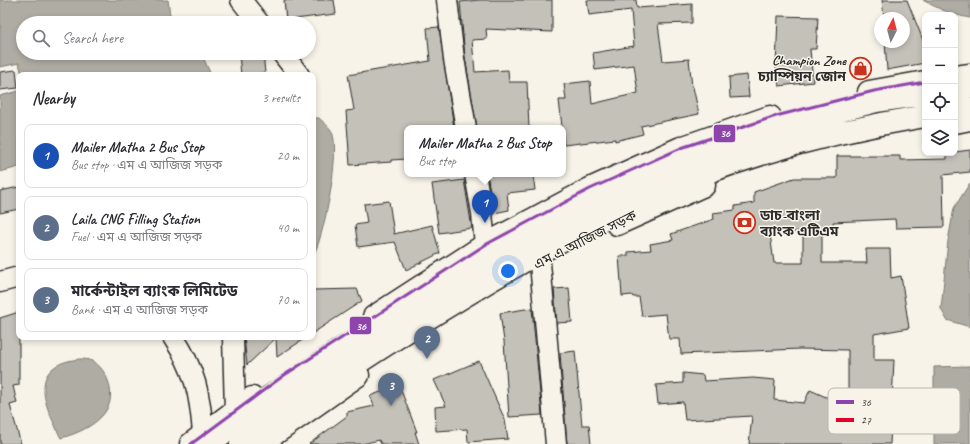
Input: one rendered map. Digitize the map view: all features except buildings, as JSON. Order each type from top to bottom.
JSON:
[{"type":"main road","points":[[958,77],[970,75]]},
{"type":"main road","points":[[201,440],[235,410],[283,376],[484,245],[590,189],[681,148],[776,116],[874,91],[922,83]]},
{"type":"main road","points":[[958,88],[970,86]]},
{"type":"main road","points":[[201,440],[261,403],[342,349],[507,246],[595,200],[686,158],[779,126],[876,102],[922,94]]},
{"type":"main road","points":[[958,110],[970,108]]},
{"type":"main road","points":[[241,444],[353,365],[433,315],[516,264],[604,218],[693,177],[785,145],[881,123],[922,116]]},
{"type":"main road","points":[[958,121],[970,119]]},
{"type":"main road","name":"এম এ আজিজ সড়ক","points":[[260,444],[358,375],[453,314],[540,263],[609,227],[686,192],[730,175],[776,160],[825,146],[883,133],[922,126]]},
{"type":"street","points":[[241,0],[253,16]]},
{"type":"street","points":[[447,0],[454,59],[465,125]]},
{"type":"street","points":[[287,60],[297,72]]},
{"type":"street","points":[[475,177],[482,214],[484,245]]},
{"type":"street","points":[[540,263],[556,444]]},
{"type":"street","points":[[0,282],[16,278]]},
{"type":"street","points":[[175,340],[191,367],[201,408],[201,440]]},
{"type":"street","points":[[233,340],[235,410]]},
{"type":"shaded area","points":[[0,0],[168,0],[170,16],[16,16],[16,60],[204,60],[210,72],[21,72],[19,63],[0,67]]},
{"type":"shaded area","points":[[923,0],[970,0],[970,18],[958,15],[958,12],[949,12]]},
{"type":"shaded area","points":[[16,92],[16,168],[0,172],[0,96]]},
{"type":"shaded area","points":[[316,118],[319,118],[332,132],[334,157],[330,194],[322,231],[316,248]]},
{"type":"shaded area","points":[[970,183],[970,327],[947,320],[941,309],[948,241],[954,208]]},
{"type":"shaded area","points":[[80,359],[92,361],[102,369],[106,375],[110,389],[110,403],[99,419],[93,424],[74,434],[61,438],[48,410],[44,389],[45,380],[49,372],[56,366]]},
{"type":"shaded area","points":[[970,366],[970,444],[934,444],[934,434],[960,434],[960,388],[934,388],[934,367]]},
{"type":"transit line","name":"36","points":[[191,444],[283,376],[485,245],[590,189],[681,148],[776,116],[874,91],[922,83]]},
{"type":"place","name":"Champion Zone চ্যাম্পিয়ন জোন","points":[[861,68]]},
{"type":"place","name":"Mailer Matha 2 Bus Stop","points":[[485,223]]},
{"type":"place","name":"ডাচ-বাংলা ব্যাংক এটিএম","points":[[745,223]]},
{"type":"place","name":"Laila CNG Filling Station","points":[[427,359]]},
{"type":"place","name":"মার্কেন্টাইল ব্যাংক লিমিটেড","points":[[391,406]]}]
